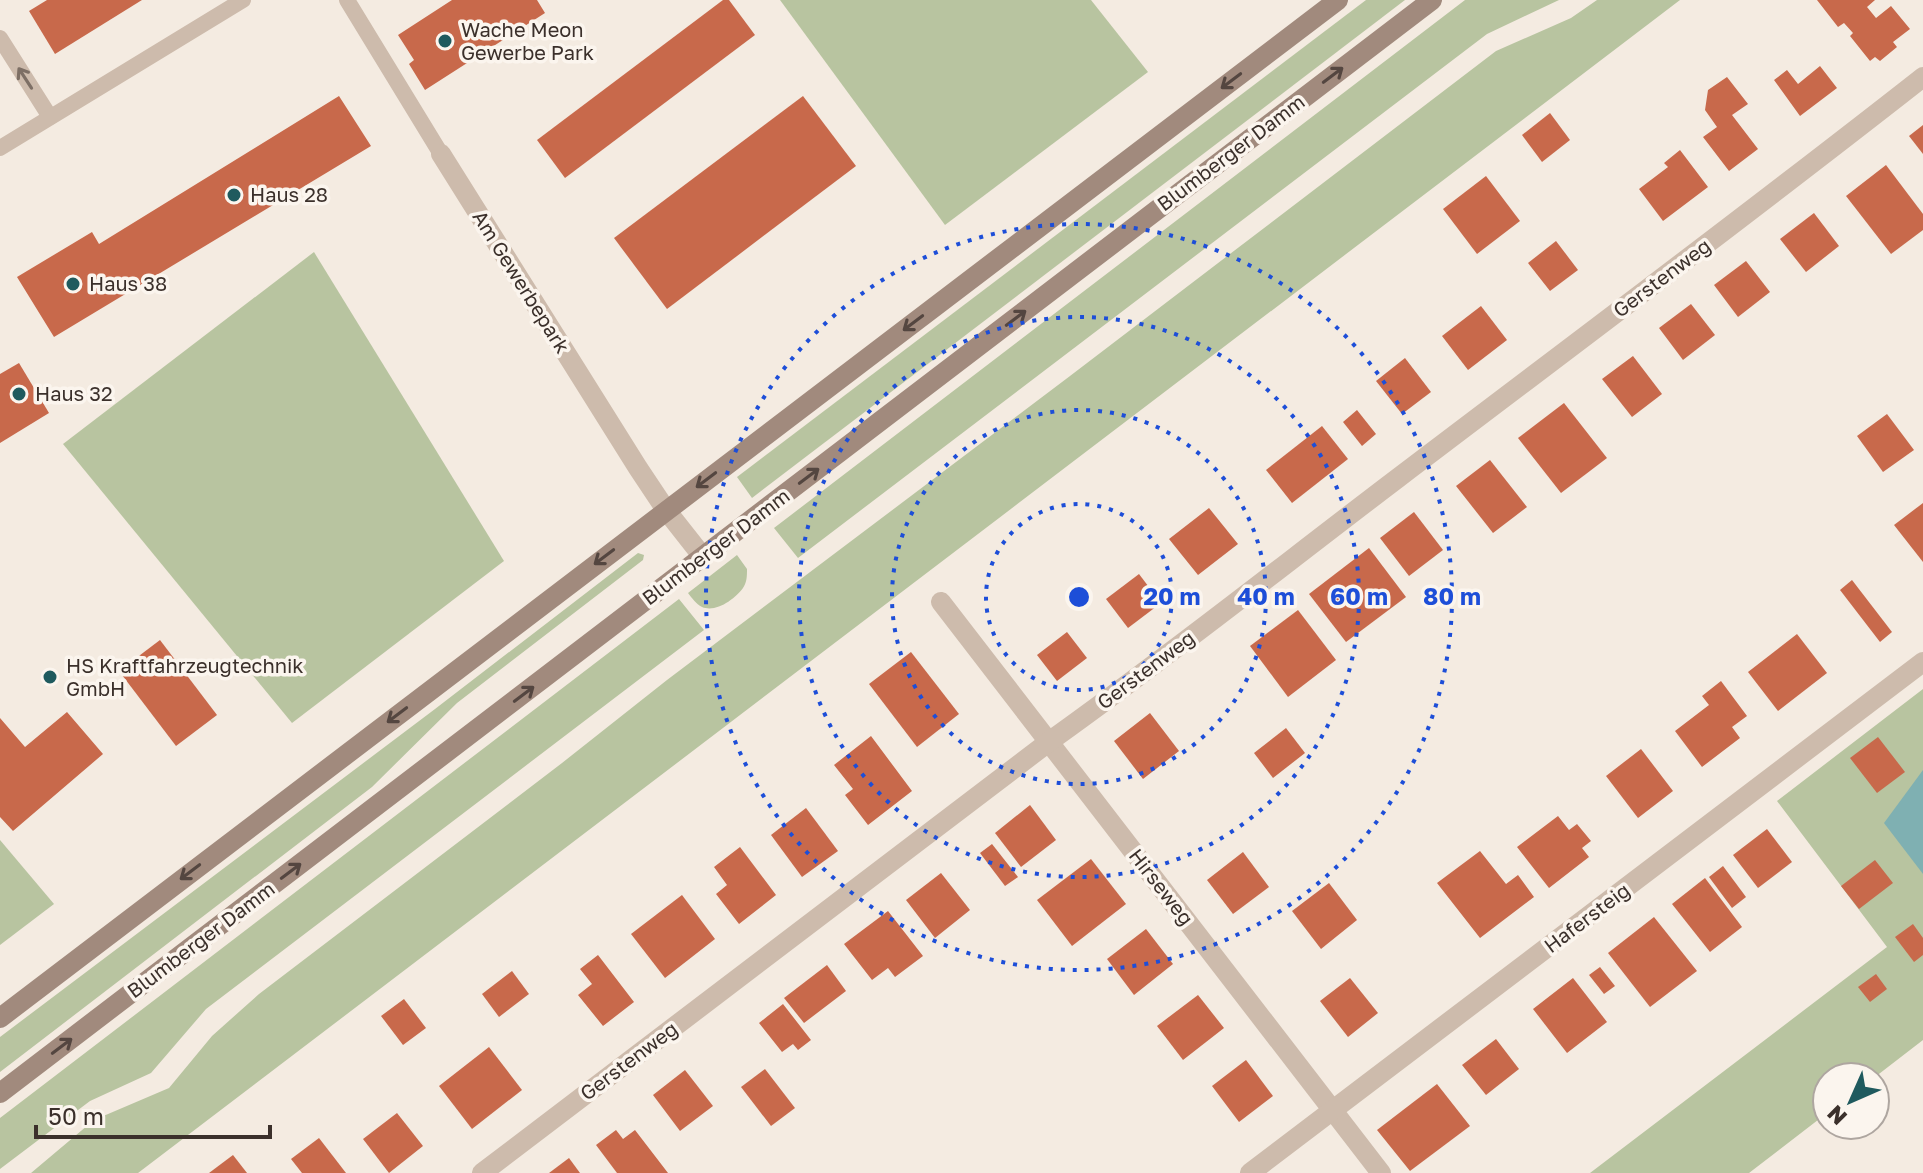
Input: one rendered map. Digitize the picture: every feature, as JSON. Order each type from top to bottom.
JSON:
[{"type":"main road","points":[[0,1018],[1338,0]]},
{"type":"main road","name":"Blumberger Damm","points":[[0,1093],[1432,0]]},
{"type":"street","name":"Gerstenweg","points":[[482,1173],[1630,303],[1923,77]]},
{"type":"street","name":"Am Gewerbepark","points":[[441,154],[629,455],[703,557]]},
{"type":"street","name":"Hirseweg","points":[[941,602],[1381,1173]]},
{"type":"street","name":"Hafersteig","points":[[1250,1173],[1923,662]]},
{"type":"lane","points":[[0,148],[243,0]]},
{"type":"lane","name":"Am Gewerbepark","points":[[347,0],[441,154]]},
{"type":"lane","points":[[0,38],[50,117]]},
{"type":"green space","points":[[780,0],[1091,0],[1148,72],[945,225]]},
{"type":"green space","points":[[1366,0],[1405,0],[752,498],[737,477]]},
{"type":"green space","points":[[1465,0],[1559,0],[1487,34],[798,558],[774,528]]},
{"type":"green space","points":[[1597,0],[1680,0],[138,1173],[31,1173],[94,1120],[169,1088],[212,1036],[259,994],[1496,51],[1571,18]]},
{"type":"green space","points":[[314,252],[504,561],[292,723],[63,444]]},
{"type":"green space","points":[[638,553],[644,555],[643,560],[457,703],[372,787],[0,1072],[0,1037]]},
{"type":"green space","points":[[737,555],[747,569],[743,588],[719,607],[702,607],[688,593]]},
{"type":"green space","points":[[679,599],[704,630],[206,1009],[151,1073],[90,1101],[0,1169],[0,1118]]},
{"type":"green space","points":[[1923,689],[1923,1040],[1891,1065],[1891,1061],[1811,1061],[1811,1125],[1749,1173],[1590,1173],[1887,947],[1777,801]]},
{"type":"green space","points":[[0,840],[54,904],[0,945]]},
{"type":"water","points":[[1923,770],[1923,874],[1884,823]]},
{"type":"building","points":[[47,0],[142,0],[55,54],[29,11]]},
{"type":"building","name":"Wache Meon Gewerbe Park","points":[[452,0],[537,0],[545,13],[425,90],[409,64],[414,60],[398,35]]},
{"type":"building","points":[[723,0],[729,0],[755,35],[565,178],[537,140]]},
{"type":"building","points":[[1817,0],[1875,0],[1867,7],[1876,18],[1891,6],[1910,29],[1893,42],[1897,47],[1880,61],[1875,57],[1870,61],[1850,36],[1853,33],[1844,23],[1838,27]]},
{"type":"building","points":[[1820,66],[1837,88],[1800,116],[1774,80],[1787,70],[1798,84]]},
{"type":"building","points":[[1727,77],[1748,104],[1732,115],[1758,149],[1729,171],[1703,137],[1717,127],[1705,110],[1708,90]]},
{"type":"building","name":"Haus 28","points":[[339,96],[371,146],[54,337],[17,277],[92,232],[99,244]]},
{"type":"building","points":[[803,96],[856,166],[667,309],[614,238]]},
{"type":"building","points":[[1550,113],[1570,140],[1542,162],[1522,135]]},
{"type":"building","points":[[1923,125],[1923,154],[1909,136]]},
{"type":"building","points":[[1680,150],[1708,187],[1663,221],[1639,189],[1668,167],[1664,163]]},
{"type":"building","points":[[1886,165],[1923,214],[1923,230],[1891,254],[1846,196]]},
{"type":"building","points":[[1486,176],[1520,221],[1477,254],[1443,209]]},
{"type":"building","points":[[1814,213],[1839,246],[1806,272],[1780,239]]},
{"type":"building","points":[[1556,241],[1578,270],[1550,291],[1528,263]]},
{"type":"building","points":[[1746,261],[1770,292],[1738,317],[1714,285]]},
{"type":"building","points":[[1691,304],[1715,335],[1683,360],[1659,328]]},
{"type":"building","points":[[1481,306],[1507,340],[1468,370],[1442,336]]},
{"type":"building","points":[[1633,356],[1662,394],[1632,417],[1602,379]]},
{"type":"building","points":[[1405,358],[1431,392],[1402,414],[1376,381]]},
{"type":"building","name":"Haus 32","points":[[19,363],[49,413],[0,443],[0,374]]},
{"type":"building","points":[[1564,403],[1607,458],[1561,493],[1518,438]]},
{"type":"building","points":[[1357,410],[1376,434],[1362,446],[1343,422]]},
{"type":"building","points":[[1887,414],[1914,450],[1883,472],[1857,436]]},
{"type":"building","points":[[1322,426],[1348,459],[1292,503],[1266,470]]},
{"type":"building","points":[[1490,460],[1527,507],[1493,533],[1456,486]]},
{"type":"building","points":[[1923,503],[1923,562],[1894,525]]},
{"type":"building","points":[[1209,508],[1238,544],[1198,575],[1169,539]]},
{"type":"building","points":[[1414,512],[1443,550],[1409,576],[1380,538]]},
{"type":"building","points":[[1369,548],[1406,597],[1346,642],[1309,594]]},
{"type":"building","points":[[1139,574],[1161,603],[1128,628],[1106,599]]},
{"type":"building","points":[[1852,580],[1892,632],[1880,642],[1840,590]]},
{"type":"building","points":[[1298,610],[1336,660],[1288,697],[1250,646]]},
{"type":"building","points":[[1067,632],[1087,658],[1057,681],[1037,655]]},
{"type":"building","points":[[1797,634],[1827,673],[1778,711],[1748,672]]},
{"type":"building","points":[[160,640],[217,715],[176,746],[119,671]]},
{"type":"building","points":[[911,652],[959,714],[917,747],[869,684]]},
{"type":"building","points":[[1721,681],[1747,716],[1732,727],[1740,738],[1702,767],[1675,731],[1709,705],[1702,696]]},
{"type":"building","points":[[67,712],[103,754],[13,831],[0,817],[0,718],[25,747]]},
{"type":"building","points":[[1150,713],[1179,751],[1143,779],[1114,741]]},
{"type":"building","points":[[1286,728],[1305,753],[1273,778],[1254,753]]},
{"type":"building","points":[[871,736],[912,791],[868,825],[845,795],[853,789],[834,765]]},
{"type":"building","points":[[1878,737],[1905,772],[1877,793],[1850,758]]},
{"type":"building","points":[[1641,749],[1673,791],[1638,818],[1606,776]]},
{"type":"building","points":[[1030,805],[1056,840],[1021,867],[995,833]]},
{"type":"building","points":[[806,808],[838,851],[802,877],[771,835]]},
{"type":"building","points":[[1558,816],[1569,830],[1577,824],[1591,841],[1582,848],[1589,857],[1549,888],[1517,847]]},
{"type":"building","points":[[1767,829],[1792,862],[1758,888],[1733,855]]},
{"type":"building","points":[[992,844],[1018,877],[1005,886],[980,853]]},
{"type":"building","points":[[740,847],[776,895],[739,924],[716,894],[727,885],[714,867]]},
{"type":"building","points":[[1480,851],[1506,884],[1518,875],[1534,897],[1480,938],[1437,883]]},
{"type":"building","points":[[1243,852],[1269,887],[1233,914],[1207,880]]},
{"type":"building","points":[[1091,859],[1126,904],[1072,946],[1037,900]]},
{"type":"building","points":[[1875,860],[1893,883],[1859,909],[1841,886]]},
{"type":"building","points":[[1723,866],[1746,897],[1732,908],[1709,877]]},
{"type":"building","points":[[941,873],[970,910],[935,938],[906,900]]},
{"type":"building","points":[[1705,878],[1742,927],[1710,952],[1672,904]]},
{"type":"building","points":[[1329,883],[1357,920],[1321,949],[1292,911]]},
{"type":"building","points":[[682,895],[715,939],[665,978],[631,934]]},
{"type":"building","points":[[888,911],[923,956],[895,977],[888,968],[872,980],[844,944]]},
{"type":"building","points":[[1654,917],[1697,971],[1650,1007],[1608,953]]},
{"type":"building","points":[[1913,924],[1923,938],[1923,955],[1914,962],[1895,937]]},
{"type":"building","points":[[1146,929],[1173,964],[1134,995],[1107,959]]},
{"type":"building","points":[[598,955],[634,1002],[603,1026],[578,995],[592,984],[580,969]]},
{"type":"building","points":[[827,965],[846,991],[804,1023],[784,998]]},
{"type":"building","points":[[1600,967],[1615,986],[1604,994],[1589,975]]},
{"type":"building","points":[[512,971],[529,994],[499,1017],[482,994]]},
{"type":"building","points":[[1876,974],[1887,989],[1870,1002],[1858,987]]},
{"type":"building","points":[[1350,978],[1378,1013],[1348,1037],[1320,1001]]},
{"type":"building","points":[[1573,978],[1607,1022],[1567,1053],[1533,1009]]},
{"type":"building","points":[[1198,995],[1224,1028],[1183,1060],[1157,1026]]},
{"type":"building","points":[[404,999],[426,1028],[403,1045],[381,1016]]},
{"type":"building","points":[[783,1004],[811,1040],[798,1050],[793,1044],[782,1052],[759,1023]]},
{"type":"building","points":[[1496,1039],[1519,1069],[1486,1095],[1462,1065]]},
{"type":"building","points":[[489,1047],[522,1090],[472,1129],[439,1086]]},
{"type":"building","points":[[1246,1060],[1273,1096],[1239,1122],[1212,1086]]},
{"type":"building","points":[[765,1069],[795,1108],[771,1126],[741,1087]]},
{"type":"building","points":[[685,1070],[713,1106],[680,1131],[653,1095]]},
{"type":"building","points":[[1437,1084],[1470,1126],[1410,1171],[1377,1130]]},
{"type":"building","points":[[397,1113],[423,1146],[389,1173],[363,1139]]},
{"type":"building","points":[[616,1130],[623,1139],[635,1130],[668,1173],[617,1173],[596,1145]]},
{"type":"building","points":[[319,1138],[346,1173],[302,1173],[291,1159]]},
{"type":"building","points":[[233,1155],[247,1173],[209,1173]]},
{"type":"building","points":[[569,1158],[580,1173],[549,1173]]},
{"type":"place","name":"Wache Meon Gewerbe Park","points":[[445,41]]},
{"type":"place","name":"Haus 28","points":[[234,195]]},
{"type":"place","name":"Haus 38","points":[[73,284]]},
{"type":"place","name":"Haus 32","points":[[19,394]]},
{"type":"place","name":"HS Kraftfahrzeugtechnik GmbH","points":[[50,677]]}]
